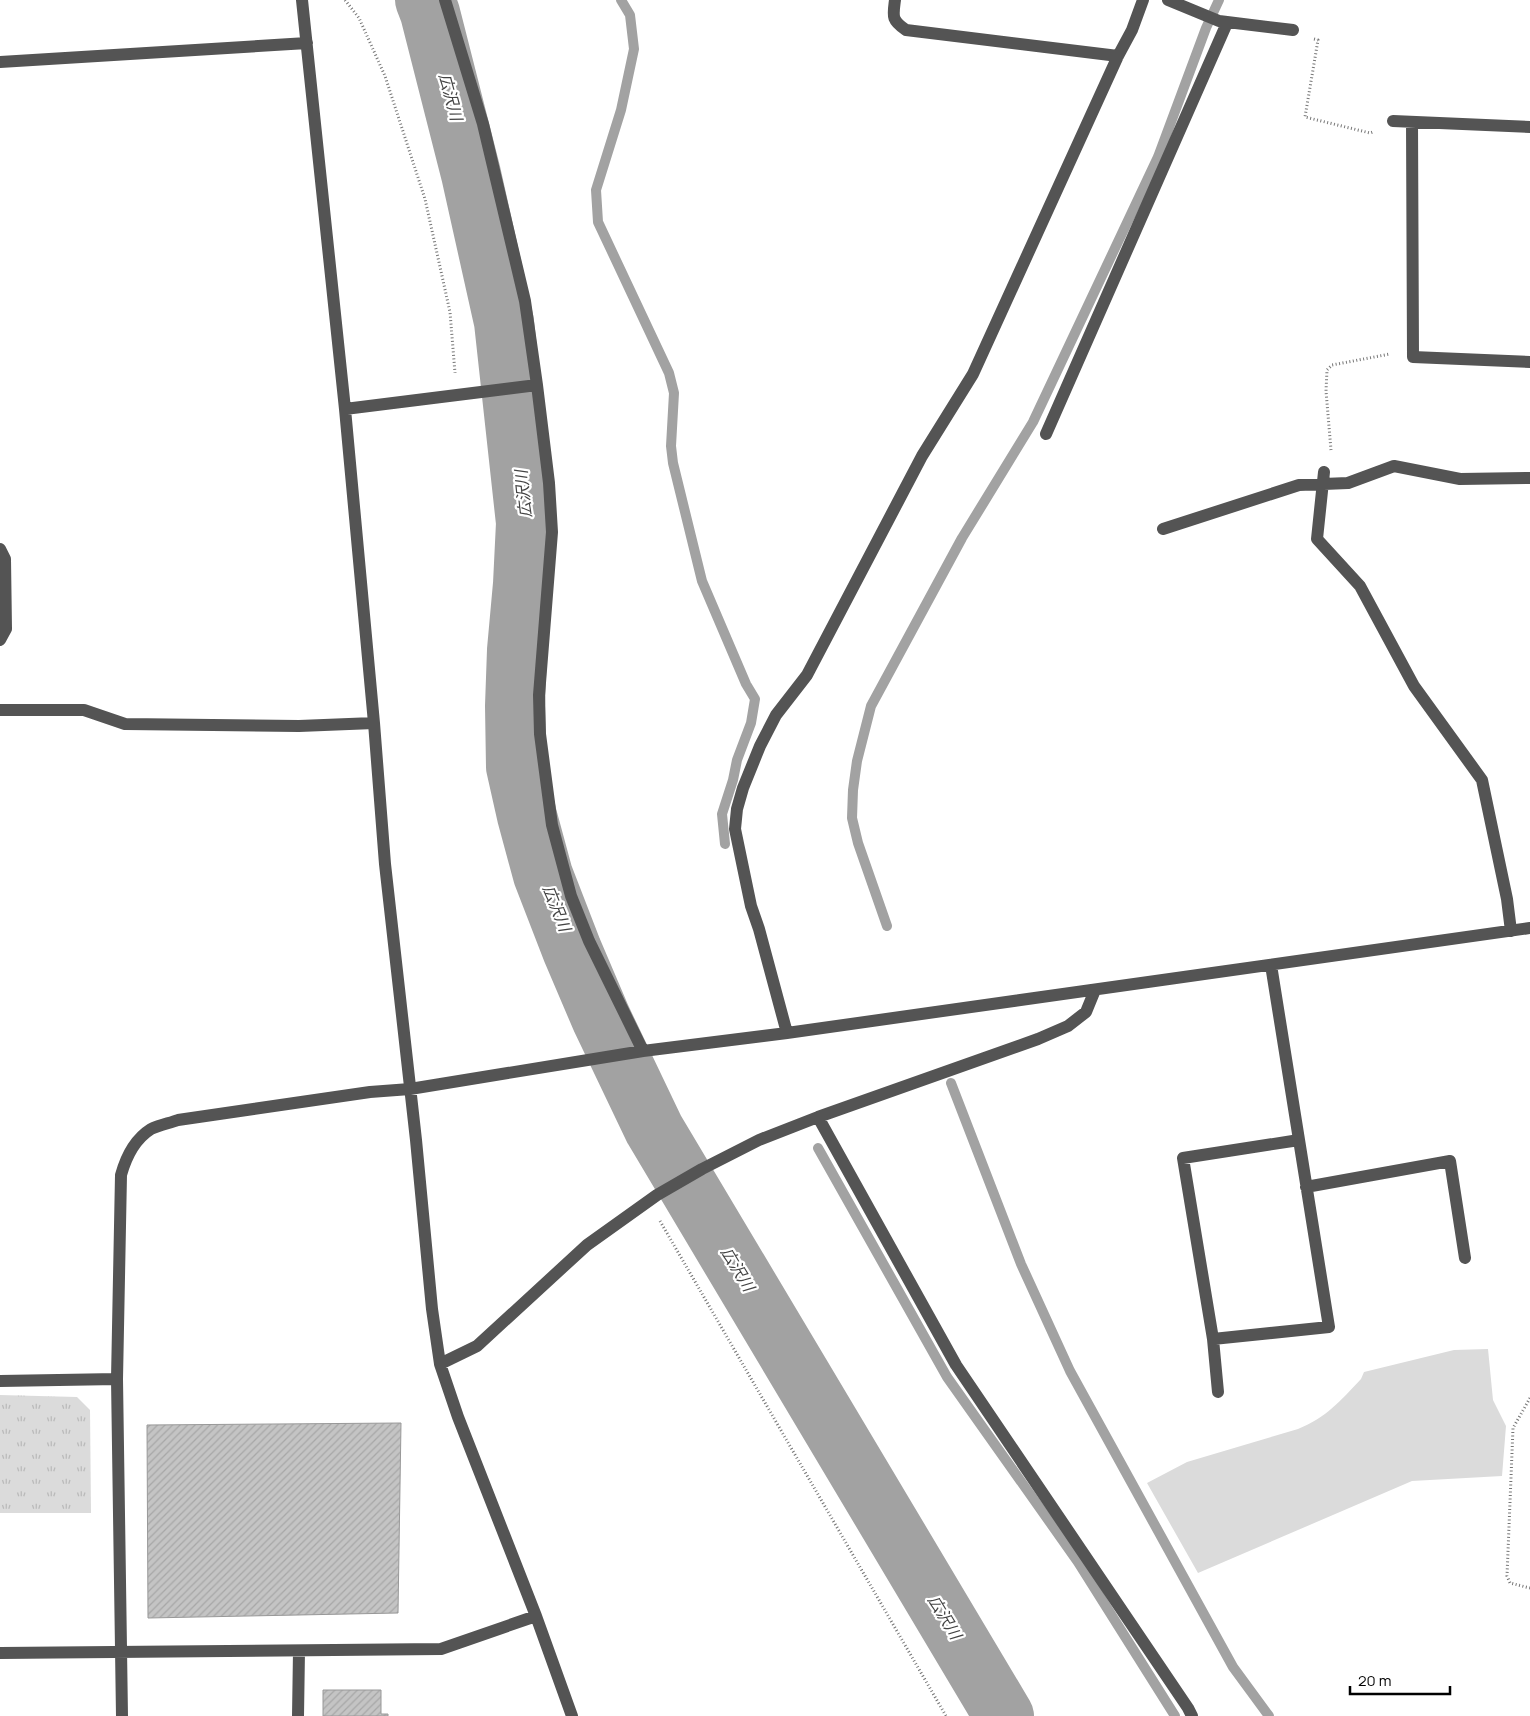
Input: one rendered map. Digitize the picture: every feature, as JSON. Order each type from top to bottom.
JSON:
[{"type":"street","points":[[302,0],[345,409],[385,864],[432,1309],[440,1364],[458,1417],[536,1616],[572,1716]]},
{"type":"street","points":[[445,0],[483,124],[525,301],[532,386],[549,482],[552,532],[539,695],[540,734],[552,825],[570,896],[640,1051]]},
{"type":"street","points":[[895,0],[893,16],[897,24],[906,30],[1118,56]]},
{"type":"street","points":[[787,1033],[751,906],[735,829],[737,809],[743,788],[760,746],[776,715],[807,675],[922,456],[973,374],[1118,56],[1132,30],[1143,0]]},
{"type":"street","points":[[1168,0],[1223,22],[1293,30]]},
{"type":"street","points":[[1046,434],[1223,22]]},
{"type":"street","points":[[0,62],[307,42]]},
{"type":"street","points":[[1393,121],[1530,127]]},
{"type":"street","points":[[1412,122],[1413,357],[1530,362]]},
{"type":"street","points":[[345,409],[532,386]]},
{"type":"street","points":[[1163,530],[1299,485],[1348,483],[1394,466],[1460,479],[1530,478]]},
{"type":"street","points":[[1324,472],[1317,539],[1360,586],[1414,686],[1482,780],[1511,931]]},
{"type":"street","points":[[0,549],[5,559],[6,629],[0,640]]},
{"type":"street","points":[[0,710],[84,710],[125,724],[289,726],[374,722]]},
{"type":"street","points":[[122,1716],[117,1379],[121,1175],[126,1159],[137,1142],[152,1129],[178,1120],[370,1092],[410,1089],[578,1060],[787,1033],[1530,928]]},
{"type":"street","points":[[1213,1339],[1329,1327],[1271,965]]},
{"type":"street","points":[[440,1364],[477,1346],[588,1245],[653,1198],[702,1169],[759,1140],[818,1116],[1038,1039],[1068,1026],[1086,1012],[1095,990]]},
{"type":"street","points":[[818,1116],[956,1365],[1192,1716]]},
{"type":"street","points":[[1218,1392],[1213,1339],[1183,1158],[1298,1140]]},
{"type":"street","points":[[1306,1187],[1450,1161],[1465,1258]]},
{"type":"street","points":[[0,1381],[117,1379]]},
{"type":"street","points":[[0,1653],[441,1650],[536,1616]]},
{"type":"street","points":[[298,1716],[299,1651]]},
{"type":"path","points":[[345,0],[359,18],[385,76],[425,199],[450,312],[456,396]]},
{"type":"path","points":[[1293,30],[1318,40],[1305,117],[1370,133],[1393,121]]},
{"type":"path","points":[[1324,472],[1332,464],[1326,391],[1327,370],[1332,365],[1394,353]]},
{"type":"path","points":[[653,1198],[946,1716]]},
{"type":"path","points":[[1530,1398],[1513,1428],[1507,1576],[1510,1584],[1530,1588]]},
{"type":"green space","points":[[1488,1349],[1493,1400],[1506,1426],[1502,1476],[1412,1481],[1198,1573],[1147,1483],[1187,1462],[1308,1425],[1340,1401],[1361,1379],[1364,1372],[1454,1350]]},
{"type":"green space","points":[[0,1395],[77,1397],[90,1410],[91,1513],[0,1513]]},
{"type":"building","points":[[401,1423],[398,1613],[148,1618],[147,1425]]},
{"type":"building","points":[[323,1690],[381,1690],[381,1714],[388,1714],[388,1716],[323,1716]]},
{"type":"waterway","name":"広沢川","points":[[425,0],[430,13],[471,174],[504,322],[526,523],[517,650],[515,706],[516,767],[543,875],[601,1018],[654,1129],[1004,1716]]},
{"type":"waterway","points":[[621,0],[630,15],[634,49],[621,110],[596,190],[598,222],[669,373],[674,393],[671,446],[673,463],[702,581],[746,684],[755,699],[751,723],[737,760],[722,814],[725,844]]},
{"type":"waterway","points":[[887,926],[858,843],[852,818],[857,761],[871,706],[962,538],[1033,422],[1158,157],[1206,28],[1219,0]]},
{"type":"waterway","points":[[951,1083],[1021,1264],[1070,1371],[1233,1667],[1269,1716]]},
{"type":"waterway","points":[[818,1148],[947,1377],[1078,1562],[1175,1716]]}]
